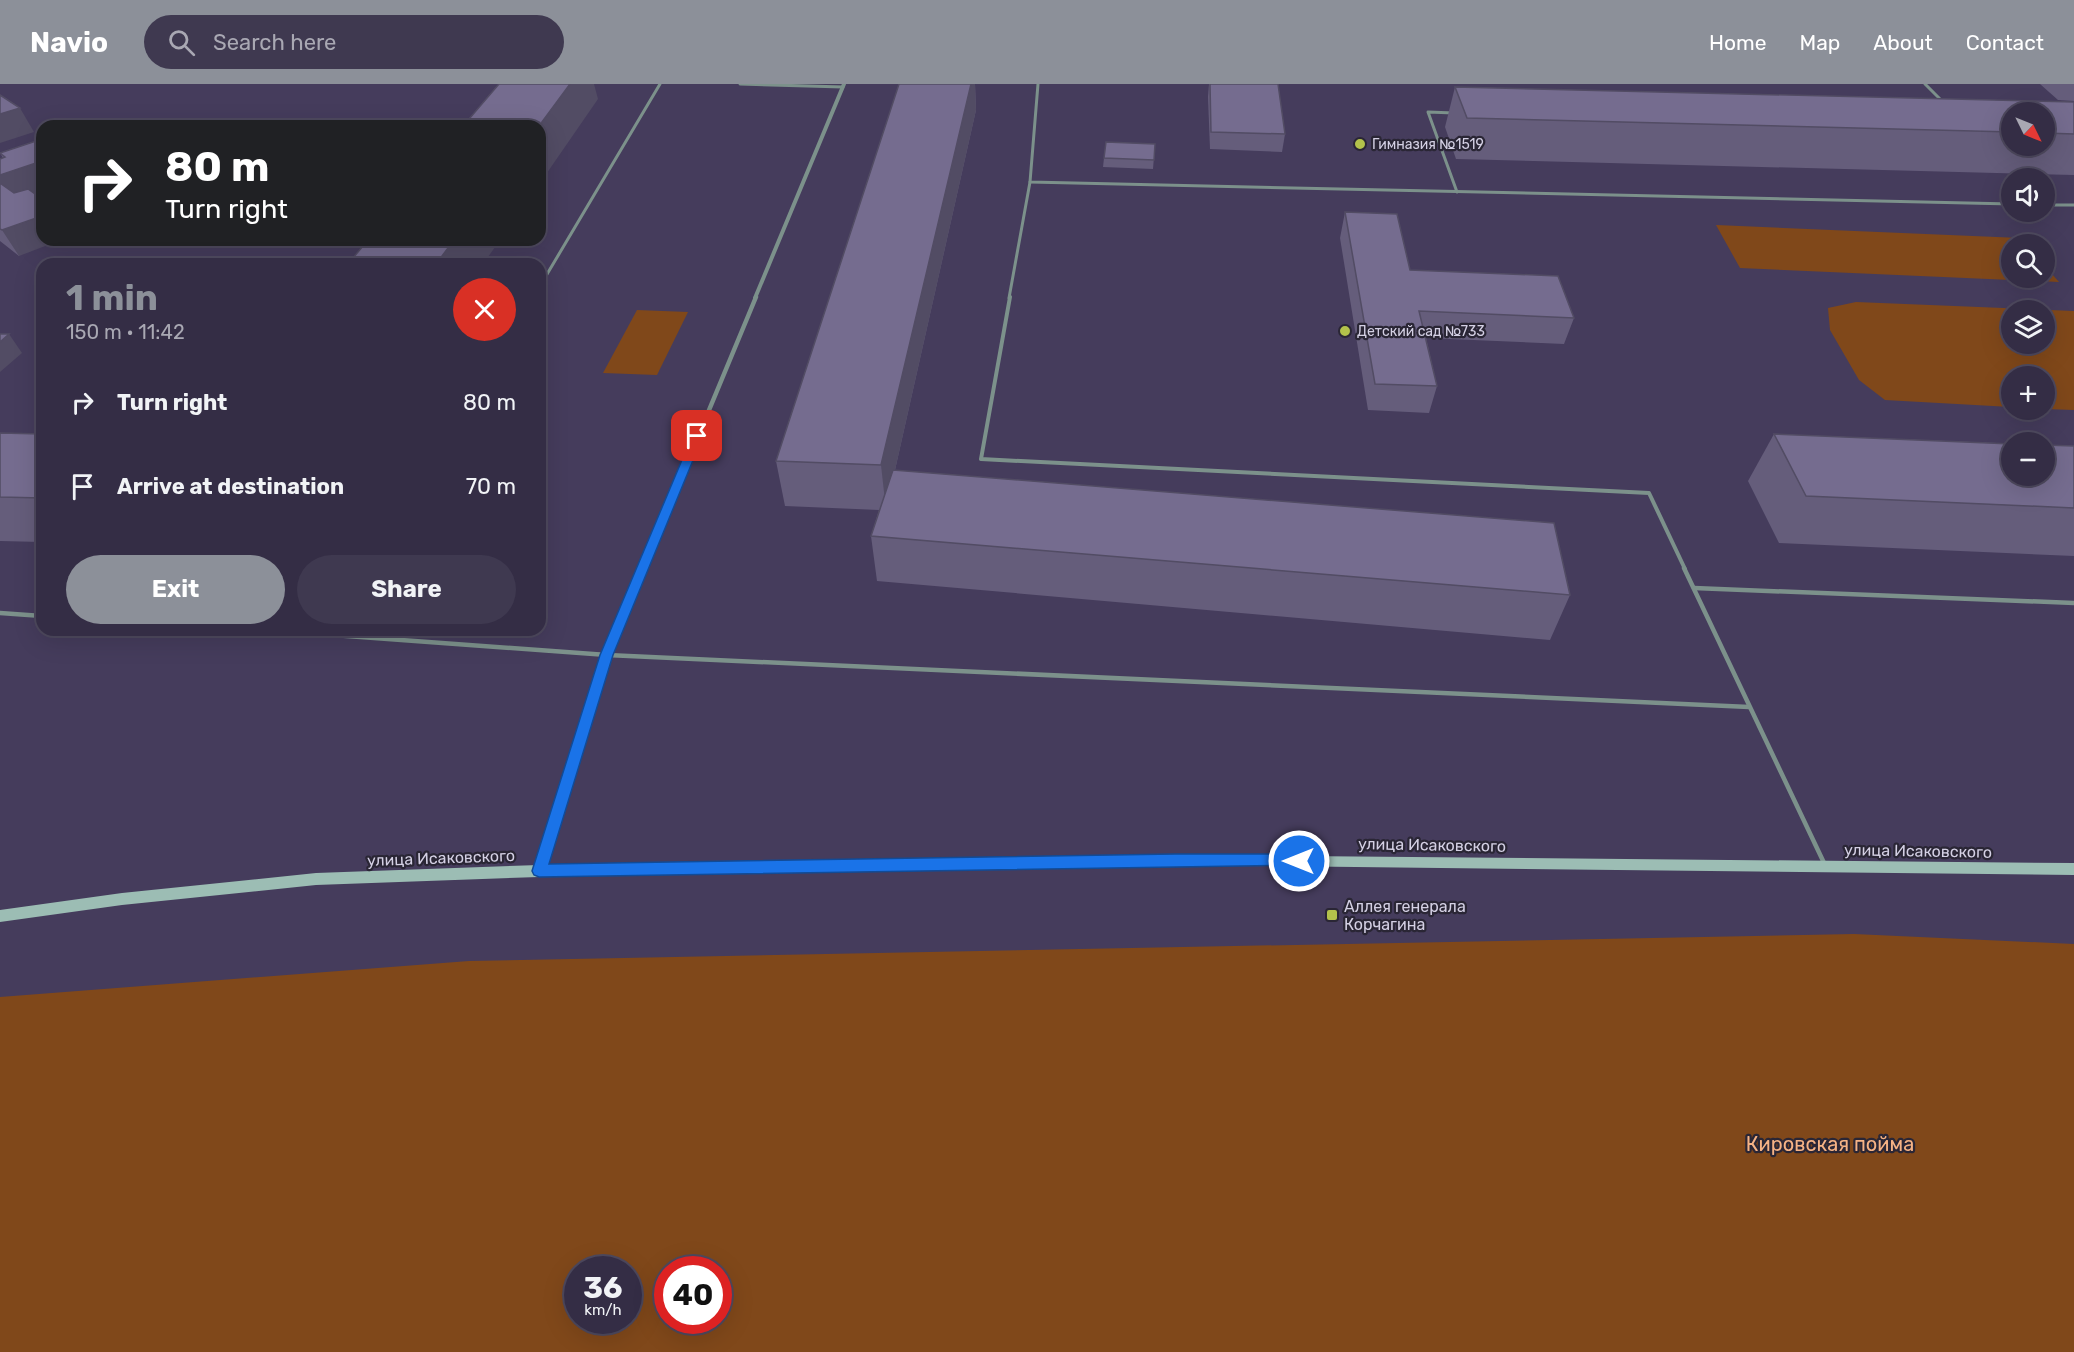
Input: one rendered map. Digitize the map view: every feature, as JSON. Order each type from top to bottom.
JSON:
[{"type":"street","points":[[539,871],[607,655],[843,85]]},
{"type":"street","name":"улица Исаковского","points":[[0,916],[122,899],[305,880],[539,871],[1175,860],[2074,869]]},
{"type":"lane","points":[[546,276],[660,84]]},
{"type":"lane","points":[[740,84],[843,85]]},
{"type":"lane","points":[[1038,84],[1030,182],[981,459],[1649,493],[1826,867]]},
{"type":"lane","points":[[1925,84],[1950,110]]},
{"type":"lane","points":[[1457,192],[1428,112],[1464,113]]},
{"type":"lane","points":[[1030,182],[2001,204]]},
{"type":"lane","points":[[2055,205],[2074,205]]},
{"type":"lane","points":[[1694,588],[2074,603]]},
{"type":"lane","points":[[0,613],[36,616]]},
{"type":"lane","points":[[381,636],[607,655],[1749,707]]},
{"type":"green space","points":[[1716,225],[2001,237],[2001,279],[1740,268]]},
{"type":"green space","points":[[1856,302],[2001,308],[2001,354],[2055,354],[2055,310],[2074,311],[2074,410],[2055,409],[2055,366],[2001,366],[2001,406],[1885,400],[1859,380],[1830,330],[1828,308]]},
{"type":"green space","points":[[637,310],[688,312],[657,375],[603,373]]},
{"type":"green space","name":"Кировская пойма","points":[[1854,934],[2074,944],[2074,1352],[0,1352],[0,997],[469,961]]},
{"type":"building","points":[[499,84],[570,84],[543,120],[468,120]]},
{"type":"building","points":[[899,84],[971,84],[881,465],[776,461]]},
{"type":"building","points":[[1210,84],[1278,84],[1285,134],[1211,132]]},
{"type":"building","points":[[1455,87],[2074,102],[2074,134],[2055,133],[2055,102],[2001,102],[2001,132],[1467,118]]},
{"type":"building","points":[[0,95],[20,108],[0,114]]},
{"type":"building","points":[[36,141],[36,163],[0,175],[0,159],[5,157],[0,153]]},
{"type":"building","points":[[1106,142],[1155,144],[1154,160],[1104,158]]},
{"type":"building","points":[[0,183],[14,193],[28,189],[36,195],[36,218],[0,229]]},
{"type":"building","points":[[1345,212],[1397,214],[1410,270],[1558,276],[1574,318],[1419,311],[1437,386],[1375,384]]},
{"type":"building","points":[[363,246],[450,246],[440,258],[353,258]]},
{"type":"building","points":[[0,334],[9,334],[0,342]]},
{"type":"building","points":[[0,433],[36,434],[36,498],[0,497]]},
{"type":"building","points":[[1774,434],[2001,444],[2001,486],[2055,486],[2055,445],[2074,446],[2074,508],[1806,496]]},
{"type":"building","points":[[893,470],[1554,523],[1570,595],[871,536]]},
{"type":"place","name":"Гимназия №1519","points":[[1360,144]]},
{"type":"place","name":"Детский сад №733","points":[[1345,331]]},
{"type":"place","name":"Аллея генерала Корчагина","points":[[1332,915]]},
{"type":"route","points":[[697,436],[607,655],[539,871],[1175,860],[1299,861]]}]
